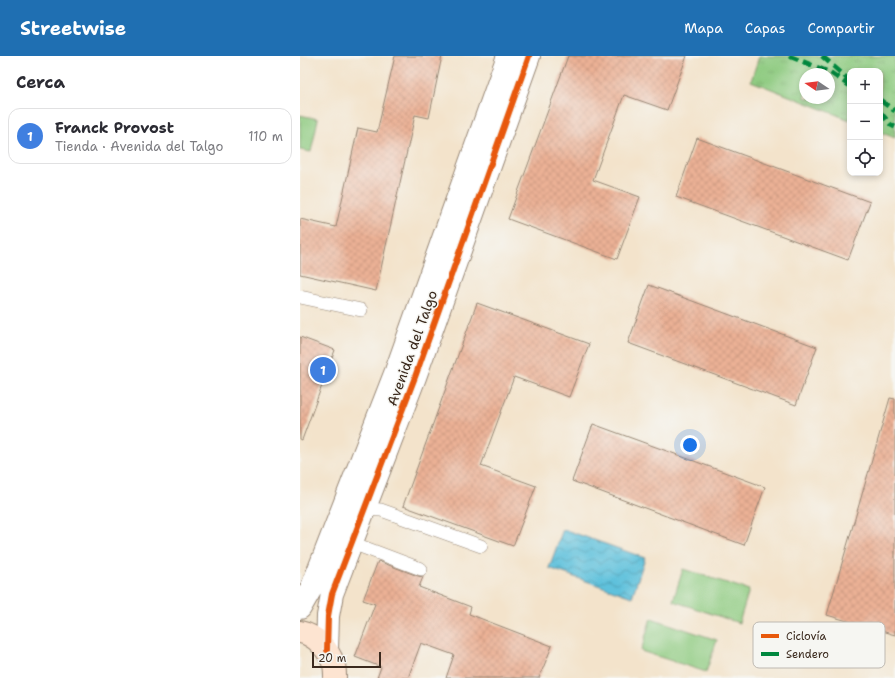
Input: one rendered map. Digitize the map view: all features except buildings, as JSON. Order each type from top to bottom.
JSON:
[{"type":"street","name":"Avenida del Talgo","points":[[300,608],[312,587],[396,371],[508,56]]},
{"type":"street","name":"Avenida del Talgo","points":[[327,650],[328,616],[332,594],[415,377],[529,56]]},
{"type":"street","points":[[300,632],[317,639],[327,650],[334,665],[335,678]]},
{"type":"lane","points":[[300,297],[361,310]]},
{"type":"lane","points":[[365,509],[381,510],[481,546]]},
{"type":"lane","points":[[352,542],[421,569]]},
{"type":"green space","points":[[759,56],[895,56],[895,138],[883,133],[883,68],[847,68],[847,119],[809,104],[835,104],[835,68],[799,68],[799,100],[751,81]]},
{"type":"green space","points":[[300,115],[318,119],[311,152],[300,150]]},
{"type":"green space","points":[[683,569],[749,590],[739,623],[673,601]]},
{"type":"green space","points":[[651,618],[717,640],[706,672],[641,651]]},
{"type":"water","points":[[563,529],[645,558],[632,597],[549,568]]},
{"type":"marked path","points":[[789,56],[831,73],[847,84]]},
{"type":"marked path","points":[[822,56],[847,78]]},
{"type":"marked path","points":[[883,102],[895,111]]},
{"type":"marked path","points":[[883,116],[891,125],[895,127]]},
{"type":"cycle path","points":[[327,650],[328,616],[332,594],[415,377],[529,56]]},
{"type":"place","name":"Franck Provost","points":[[323,370]]}]
